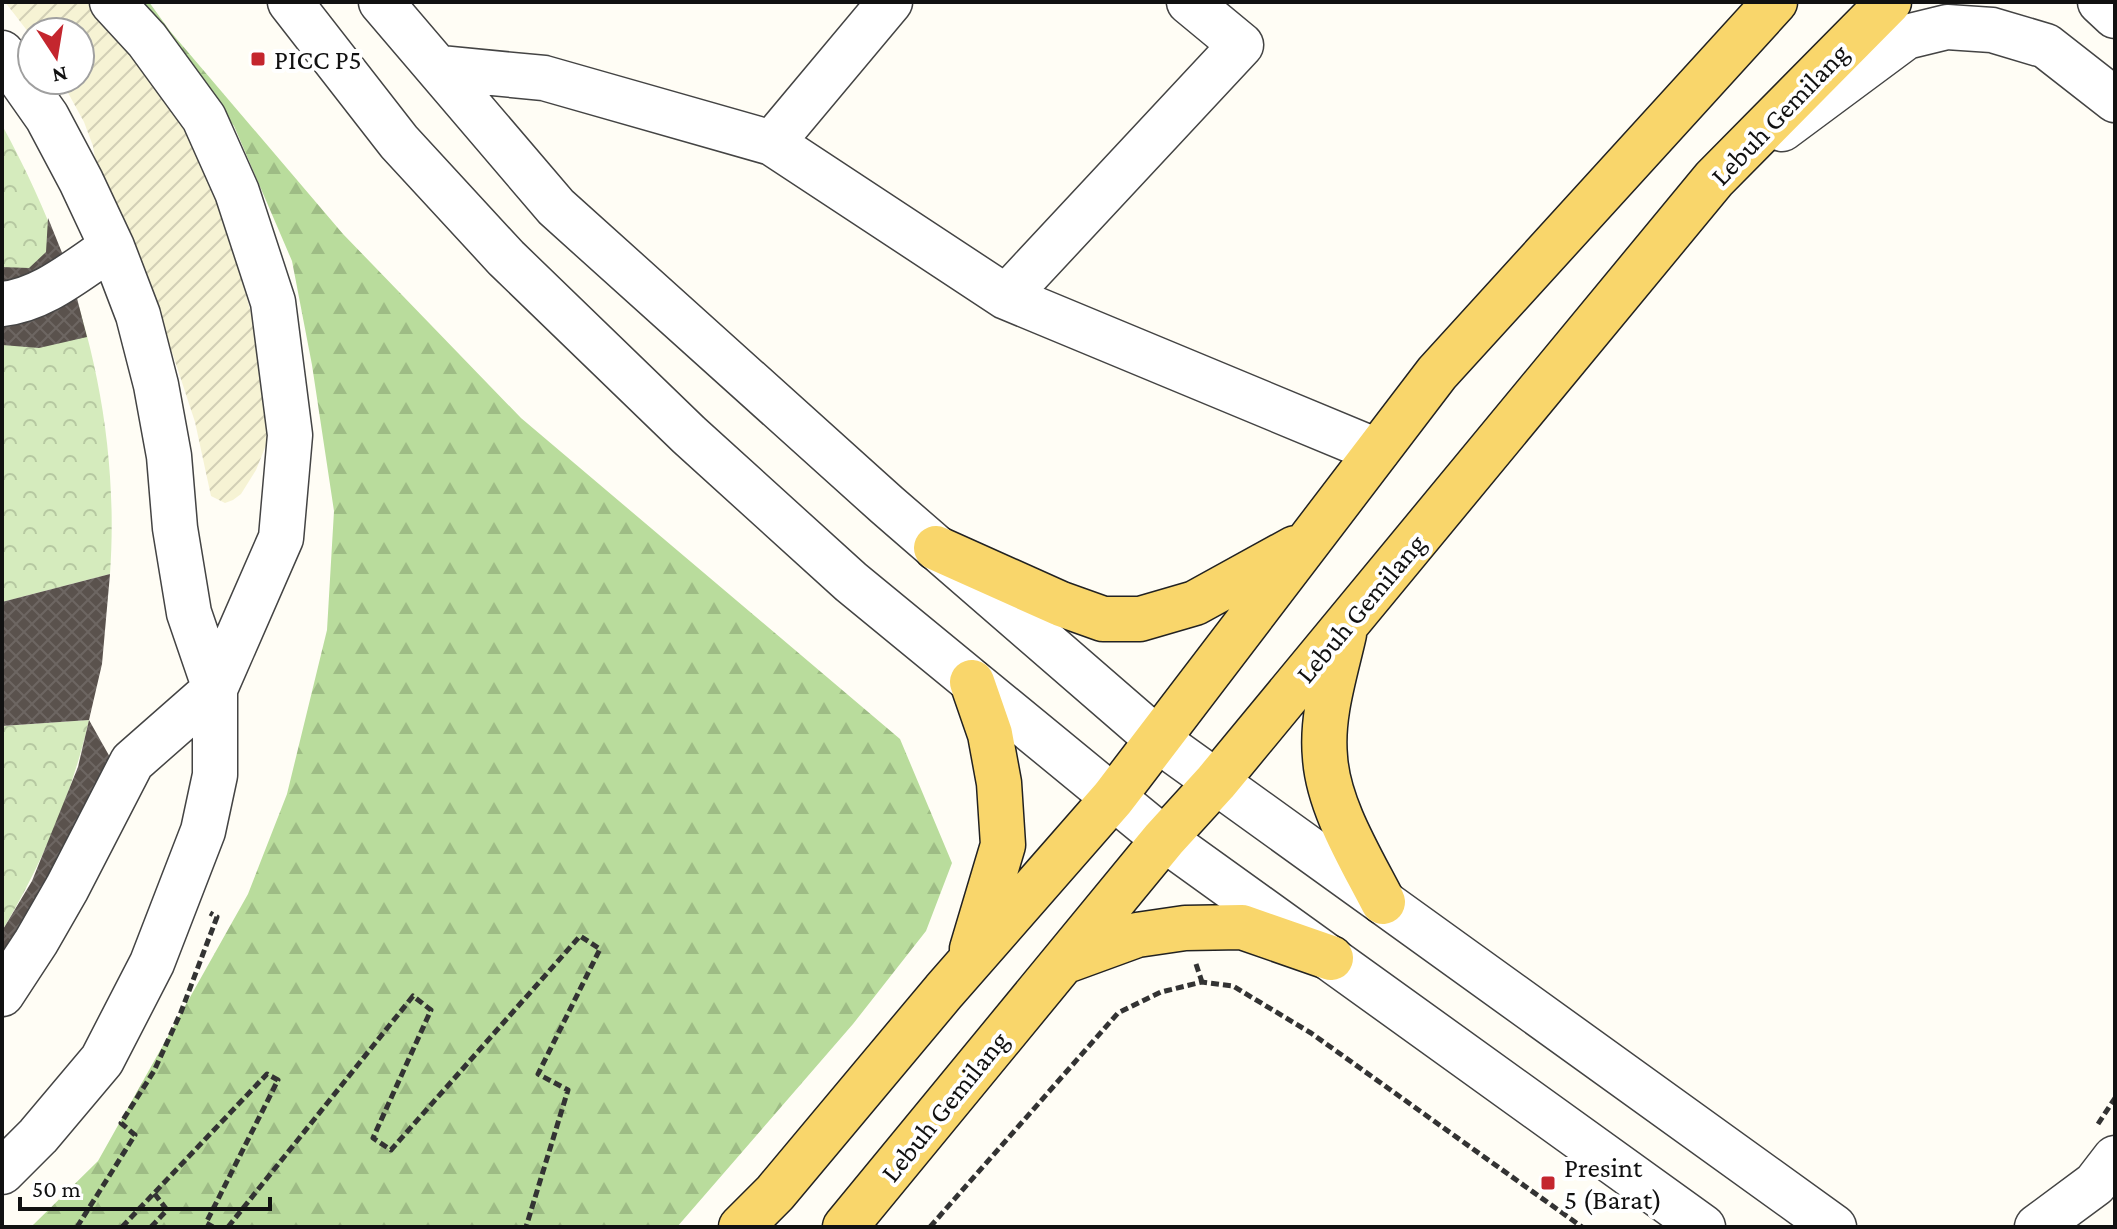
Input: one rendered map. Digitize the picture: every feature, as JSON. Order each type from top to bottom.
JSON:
[{"type":"main road","points":[[741,1227],[775,1193],[968,963],[1113,798],[1437,373],[1775,2]]},
{"type":"main road","name":"Lebuh Gemilang","points":[[845,1227],[1714,179],[1889,2]]},
{"type":"main road","points":[[936,548],[1061,604],[1103,619],[1140,619],[1195,603],[1310,540]]},
{"type":"main road","points":[[1346,624],[1327,710],[1324,759],[1340,817],[1383,902]]},
{"type":"main road","points":[[968,963],[1003,845],[999,783],[990,734],[972,682]]},
{"type":"main road","points":[[1062,962],[1137,935],[1185,928],[1242,927],[1331,958]]},
{"type":"street","points":[[2,994],[67,888],[132,762],[215,689],[281,538],[290,435],[273,302],[237,192],[204,118],[147,40],[112,2]]},
{"type":"street","points":[[290,2],[399,142],[506,258],[724,467],[851,582],[1164,839],[1703,1227]]},
{"type":"street","points":[[381,2],[556,207],[936,548],[1158,740],[1834,1227]]},
{"type":"street","points":[[772,143],[890,2]]},
{"type":"street","points":[[1006,297],[1241,45],[1189,2]]},
{"type":"street","points":[[2100,2],[2115,16]]},
{"type":"street","points":[[1714,179],[1906,37],[1947,27],[1992,30],[2046,46],[2115,100]]},
{"type":"street","points":[[2,53],[47,117],[112,247],[138,315],[156,385],[169,456],[175,528],[189,613],[215,689],[215,775],[203,831],[152,963],[102,1060],[38,1136],[2,1172]]},
{"type":"street","points":[[440,68],[544,78],[772,143],[1006,297],[1377,451]]},
{"type":"street","points":[[2,304],[23,301],[41,293],[112,247]]},
{"type":"street","points":[[2037,1227],[2105,1171]]},
{"type":"street","points":[[2085,1227],[2105,1171]]},
{"type":"path","points":[[77,1227],[135,1135],[121,1123],[154,1071],[181,1012],[217,917],[179,893]]},
{"type":"path","points":[[228,1227],[413,996],[431,1010],[373,1138],[391,1150],[580,936],[600,949],[538,1074],[568,1090],[526,1227]]},
{"type":"path","points":[[930,1227],[1118,1013],[1161,992],[1202,982],[1233,986],[1311,1033],[1582,1227]]},
{"type":"path","points":[[122,1227],[267,1074],[278,1080],[206,1223],[213,1227]]},
{"type":"path","points":[[151,1227],[167,1210],[154,1193]]},
{"type":"shaded area","points":[[5,2],[108,2],[196,144],[229,234],[258,338],[270,435],[256,470],[241,494],[233,500],[225,503],[211,496],[195,422],[173,355],[97,171],[93,146],[84,122],[70,96],[96,96],[96,16],[16,16]]},
{"type":"green space","points":[[129,2],[149,2],[170,31],[343,234],[521,418],[900,739],[952,863],[926,931],[853,1024],[677,1227],[31,1227],[98,1161],[248,894],[287,794],[327,630],[334,511],[312,365],[292,261],[234,126]]},
{"type":"green space","points":[[2,125],[52,231],[89,342],[101,399],[112,515],[110,574],[2,602]]},
{"type":"green space","points":[[89,720],[74,775],[54,829],[2,931],[2,726]]},
{"type":"building","points":[[48,218],[71,275],[87,337],[39,348],[2,345],[2,267],[29,268],[46,252]]},
{"type":"building","points":[[110,574],[102,664],[89,720],[2,726],[2,602]]},
{"type":"building","points":[[89,720],[128,789],[41,957],[2,1018],[2,931],[32,881],[78,767]]},
{"type":"place","name":"PICC P5","points":[[258,59]]},
{"type":"place","name":"Presint 5 (Barat)","points":[[1548,1183]]}]
